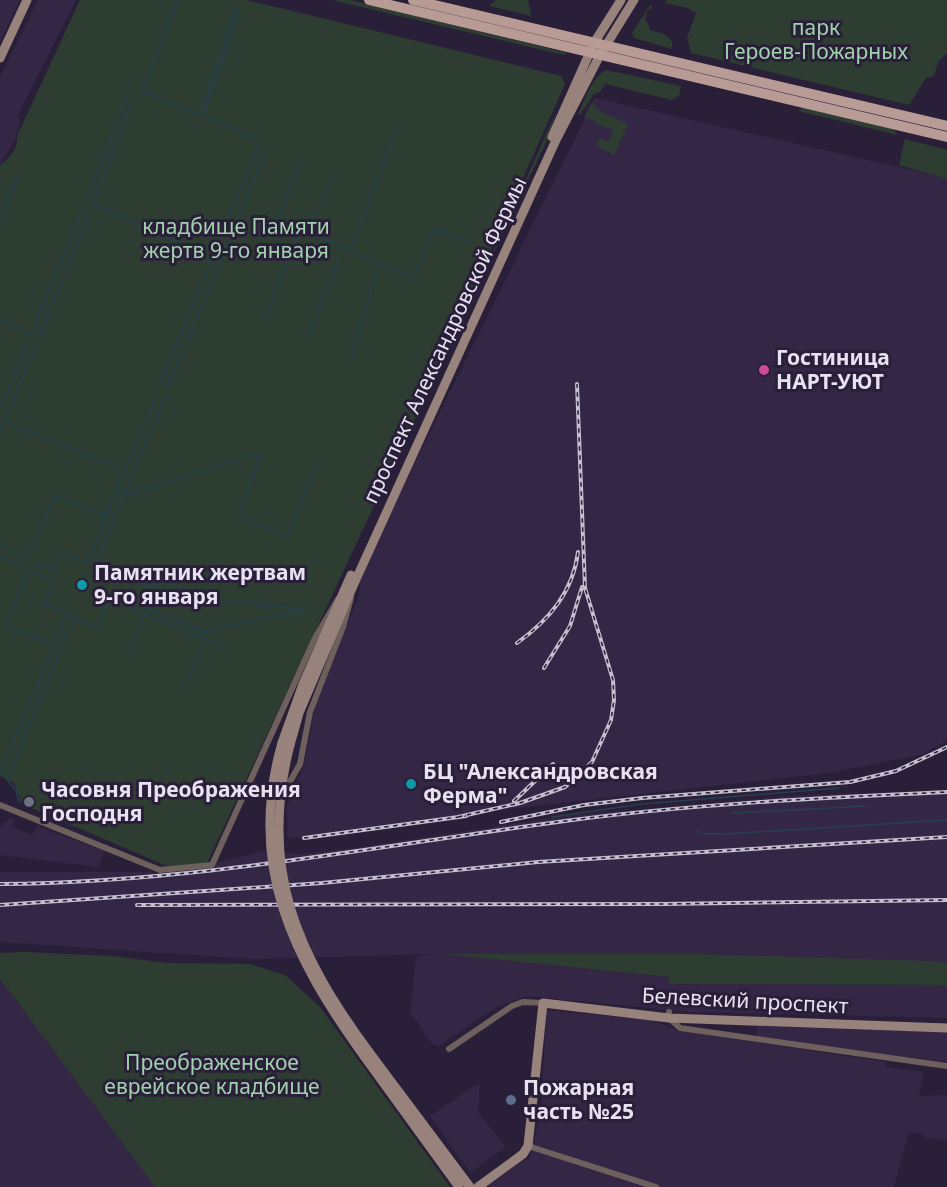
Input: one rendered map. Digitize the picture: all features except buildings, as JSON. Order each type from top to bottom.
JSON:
[{"type":"main road","points":[[0,58],[27,0]]},
{"type":"main road","points":[[369,0],[947,126]]},
{"type":"main road","points":[[413,0],[947,137]]},
{"type":"main road","points":[[597,49],[621,0]]},
{"type":"main road","points":[[597,49],[634,0]]},
{"type":"main road","name":"проспект Александровской Фермы","points":[[326,642],[597,49]]},
{"type":"main road","name":"проспект Александровской Фермы","points":[[326,642],[343,591],[597,49]]},
{"type":"main road","points":[[326,642],[293,708],[286,744],[274,780],[271,823],[272,852],[280,901],[295,944],[311,978],[459,1187]]},
{"type":"main road","points":[[478,1187],[523,1154],[528,1146],[543,1003]]},
{"type":"main road","name":"Белевский проспект","points":[[543,1003],[669,1015],[947,1028]]},
{"type":"main road","name":"Белевский проспект","points":[[669,1015],[947,1022]]},
{"type":"main road","points":[[389,1086],[470,1187]]},
{"type":"street","points":[[244,793],[253,788],[282,797],[293,778],[302,759],[313,702],[343,627],[352,586]]},
{"type":"street","points":[[0,805],[160,870],[212,865],[322,625],[343,591]]},
{"type":"street","points":[[254,772],[254,781],[258,789]]},
{"type":"street","name":"Белевский проспект","points":[[449,1049],[512,1006],[523,1002],[543,1003]]},
{"type":"street","points":[[669,1015],[680,1028],[947,1066]]},
{"type":"street","points":[[528,1146],[656,1187]]},
{"type":"shaded area","points":[[0,0],[20,0],[0,42]]},
{"type":"shaded area","points":[[38,0],[76,0],[17,117],[21,120],[14,142],[0,165],[0,77]]},
{"type":"shaded area","points":[[595,98],[947,178],[947,740],[924,754],[829,773],[472,813],[288,839],[287,805],[305,762],[316,698],[358,599],[361,580],[369,560]]},
{"type":"shaded area","points":[[947,790],[947,963],[700,954],[451,954],[670,977],[669,983],[947,985],[947,1018],[691,1012],[527,996],[498,1006],[439,1046],[432,1044],[410,1012],[416,957],[437,954],[253,959],[0,942],[0,872],[150,872],[155,874],[213,869],[216,863],[265,851],[301,854],[363,847],[564,816],[791,796]]},
{"type":"shaded area","points":[[9,818],[15,820],[12,827],[32,835],[37,826],[105,851],[98,867],[0,855],[0,828]]},
{"type":"shaded area","points":[[0,979],[155,1187],[0,1187]]},
{"type":"shaded area","points":[[546,1010],[650,1020],[678,1031],[886,1062],[886,1067],[924,1072],[919,1096],[947,1095],[947,1140],[924,1138],[924,1134],[909,1132],[894,1187],[490,1187],[488,1185],[520,1161],[529,1159],[541,1113]]},
{"type":"shaded area","points":[[757,1024],[947,1031],[947,1062],[757,1038]]},
{"type":"shaded area","points":[[476,1085],[480,1085],[478,1112],[506,1147],[470,1173],[430,1116]]},
{"type":"green space","name":"кладбище Памяти жертв 9-го января","points":[[80,0],[247,0],[561,76],[565,84],[431,384],[207,863],[167,866],[22,804],[14,783],[0,776],[0,165],[15,149],[17,136]]},
{"type":"green space","points":[[332,0],[350,0],[567,53],[564,55]]},
{"type":"green space","points":[[496,0],[528,0],[531,16],[489,6]]},
{"type":"green space","name":"парк Героев-Пожарных","points":[[666,0],[947,0],[947,53],[938,62],[934,76],[926,78],[909,105],[691,53],[687,38],[696,13],[688,8],[666,3]]},
{"type":"green space","points":[[651,4],[652,8],[647,11],[645,21],[650,30],[664,34],[672,41],[672,49],[634,38],[632,33]]},
{"type":"green space","points":[[606,70],[681,86],[679,96],[672,100],[605,84],[600,92],[594,94],[580,115],[578,114],[593,83]]},
{"type":"green space","points":[[592,102],[601,112],[628,124],[614,155],[596,146],[600,138],[608,142],[613,130],[595,124],[596,121],[584,117]]},
{"type":"green space","points":[[803,107],[893,129],[898,135],[798,111]]},
{"type":"green space","points":[[556,113],[549,136],[469,305],[553,119]]},
{"type":"green space","points":[[905,139],[947,150],[947,179],[899,165]]},
{"type":"green space","name":"Преображенское еврейское кладбище","points":[[0,953],[112,956],[167,963],[250,964],[285,975],[320,1007],[450,1187],[155,1187],[0,979]]},
{"type":"green space","points":[[443,954],[700,954],[930,961],[947,963],[947,985],[669,984],[669,977]]},
{"type":"waterway","points":[[178,0],[142,91],[200,115],[235,10]]},
{"type":"waterway","points":[[239,11],[203,116],[259,139]]},
{"type":"waterway","points":[[86,202],[128,93]]},
{"type":"waterway","points":[[133,99],[93,204],[211,257]]},
{"type":"waterway","points":[[398,126],[350,251],[413,278],[434,229],[472,242]]},
{"type":"waterway","points":[[159,387],[258,147]]},
{"type":"waterway","points":[[205,298],[266,151]]},
{"type":"waterway","points":[[300,163],[278,220],[306,231],[333,177]]},
{"type":"waterway","points":[[0,220],[19,173]]},
{"type":"waterway","points":[[61,260],[84,206]]},
{"type":"waterway","points":[[69,263],[91,210]]},
{"type":"waterway","points":[[308,232],[345,248]]},
{"type":"waterway","points":[[264,319],[298,235]]},
{"type":"waterway","points":[[308,338],[340,255]]},
{"type":"waterway","points":[[0,321],[31,334],[59,265]]},
{"type":"waterway","points":[[39,337],[67,269]]},
{"type":"waterway","points":[[352,356],[377,270]]},
{"type":"waterway","points":[[187,343],[203,303]]},
{"type":"waterway","points":[[0,409],[28,342]]},
{"type":"waterway","points":[[36,345],[4,422],[125,470],[157,394]]},
{"type":"waterway","points":[[167,390],[184,349]]},
{"type":"waterway","points":[[111,594],[119,575],[95,565],[165,396]]},
{"type":"waterway","points":[[0,432],[2,426]]},
{"type":"waterway","points":[[125,495],[257,454],[261,455],[239,515]]},
{"type":"waterway","points":[[244,519],[287,536],[318,461]]},
{"type":"waterway","points":[[36,562],[53,570],[62,552],[87,563],[122,476]]},
{"type":"waterway","points":[[0,547],[27,558],[55,495],[105,515]]},
{"type":"waterway","points":[[0,557],[23,565]]},
{"type":"waterway","points":[[6,626],[28,570],[55,580],[45,604],[66,613],[54,645],[8,627]]},
{"type":"waterway","points":[[119,575],[147,586],[168,582],[212,601],[274,605],[304,611]]},
{"type":"waterway","points":[[116,596],[210,634]]},
{"type":"waterway","points":[[19,802],[16,790],[7,780],[73,618],[97,627],[109,600]]},
{"type":"waterway","points":[[127,607],[176,627]]},
{"type":"waterway","points":[[202,631],[303,611]]},
{"type":"waterway","points":[[127,654],[145,615]]},
{"type":"waterway","points":[[180,629],[206,639],[184,685]]},
{"type":"waterway","points":[[210,641],[227,648]]},
{"type":"waterway","points":[[36,689],[51,652]]},
{"type":"waterway","points":[[22,722],[33,694]]},
{"type":"waterway","points":[[9,753],[19,727]]},
{"type":"waterway","points":[[0,774],[7,758]]},
{"type":"waterway","points":[[552,817],[642,804],[839,788]]},
{"type":"waterway","points":[[732,813],[866,806]]},
{"type":"waterway","points":[[697,831],[702,834],[725,834],[947,820]]},
{"type":"railway","points":[[458,817],[520,803],[565,787],[592,762],[611,720],[614,700],[613,680],[585,588],[577,384]]},
{"type":"railway","points":[[517,643],[539,625],[558,604],[571,580],[578,552]]},
{"type":"railway","points":[[544,668],[570,626],[582,587]]},
{"type":"railway","points":[[501,822],[584,805],[642,798],[850,782],[896,771],[947,747]]},
{"type":"railway","points":[[514,801],[553,764]]},
{"type":"railway","points":[[0,884],[71,882],[213,870],[660,810],[803,799],[947,792]]},
{"type":"railway","points":[[304,838],[466,816]]},
{"type":"railway","points":[[0,905],[322,883],[538,862],[947,837]]},
{"type":"railway","points":[[137,905],[664,904],[947,900]]},
{"type":"place","name":"Гостиница НАРТ-УЮТ","points":[[764,370]]},
{"type":"place","name":"Памятник жертвам 9-го января","points":[[82,585]]},
{"type":"place","name":"БЦ \"Александровская Ферма\"","points":[[411,784]]},
{"type":"place","name":"Часовня Преображения Господня","points":[[29,802]]},
{"type":"place","name":"Пожарная часть №25","points":[[511,1100]]}]
